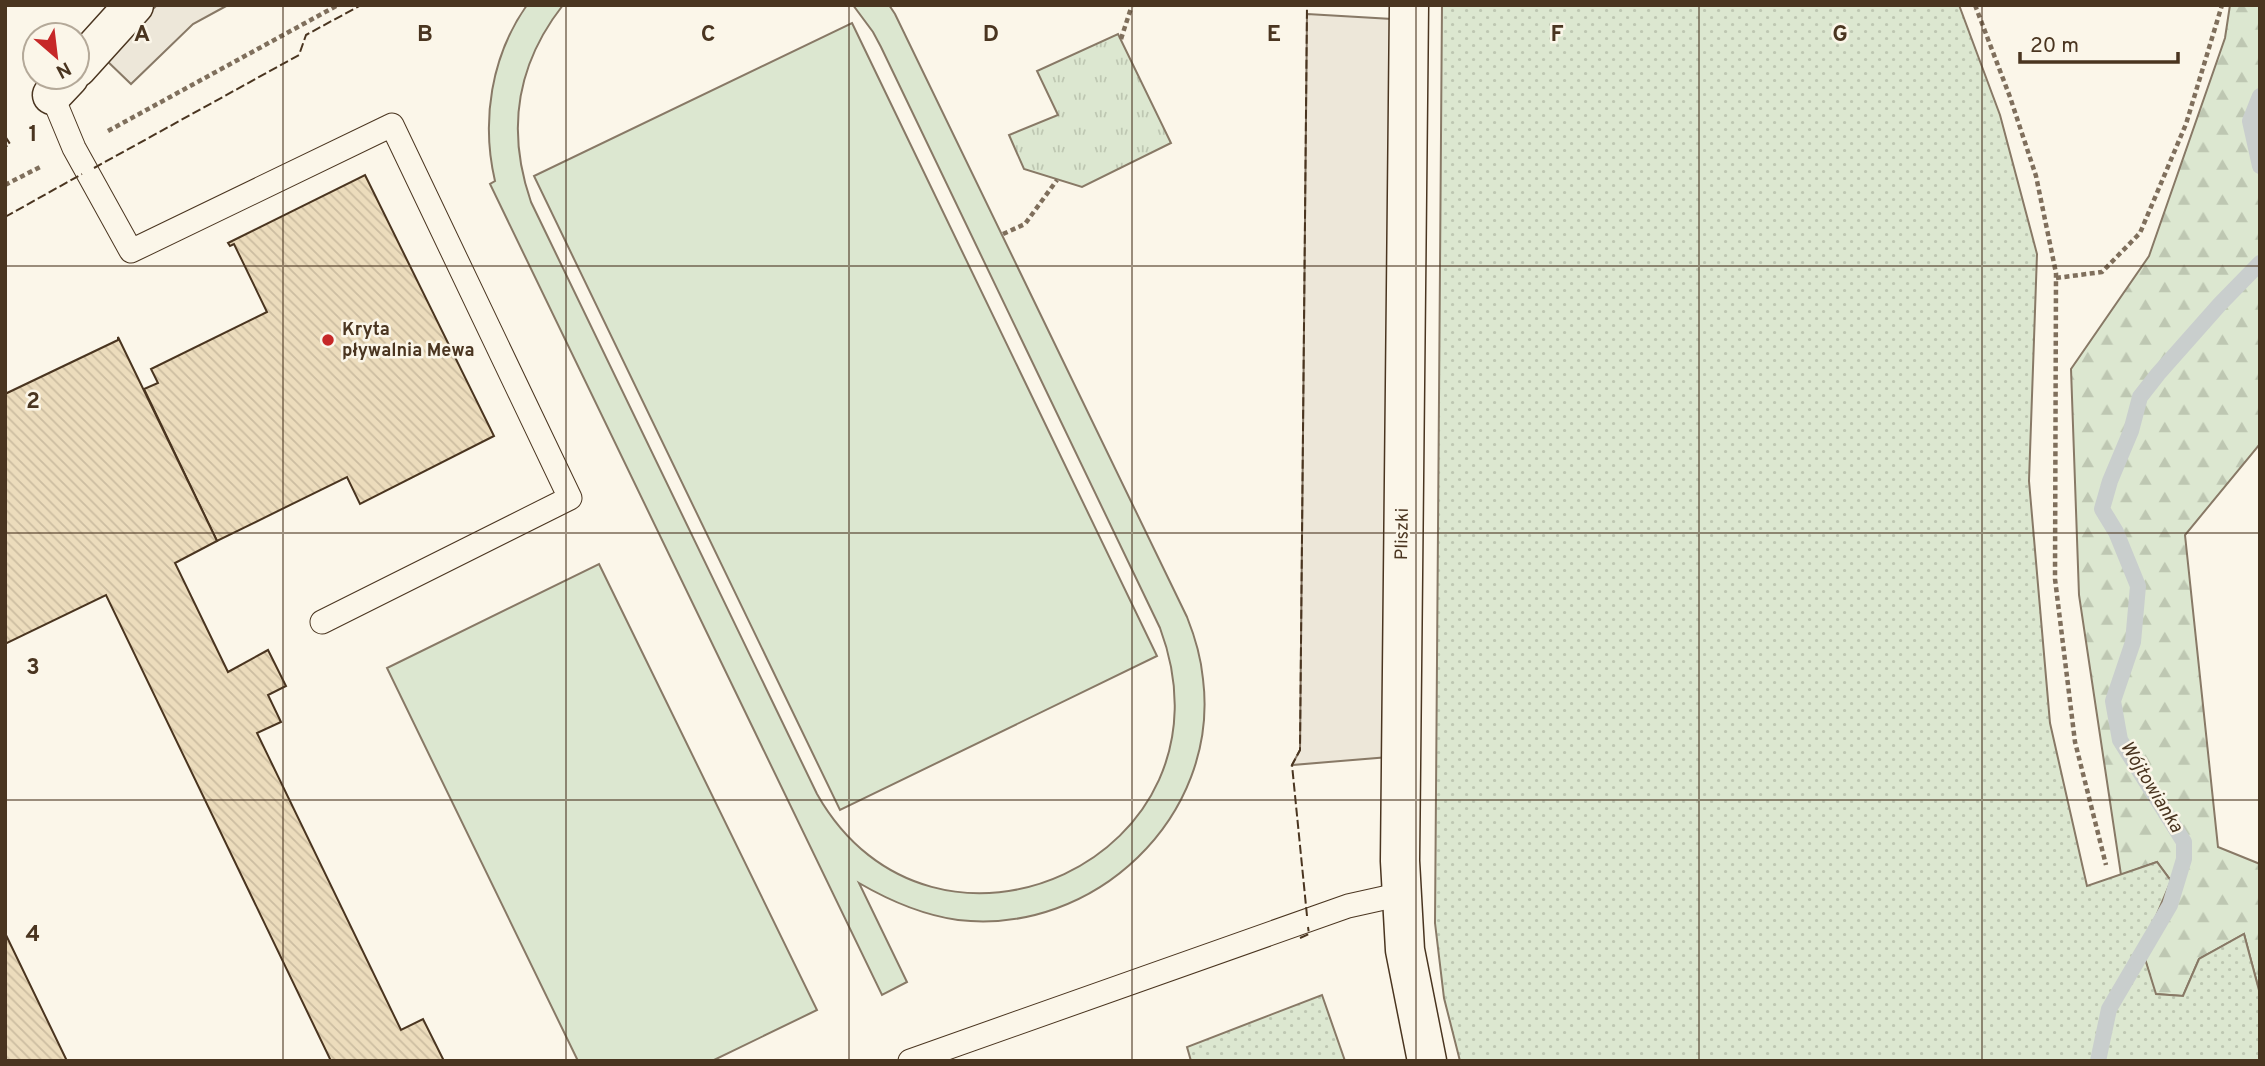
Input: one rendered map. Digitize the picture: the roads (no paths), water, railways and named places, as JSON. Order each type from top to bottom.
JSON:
[{"type":"street","points":[[91,52],[134,5]]},
{"type":"street","name":"Pliszki","points":[[1409,5],[1400,861],[1405,950],[1427,1061]]},
{"type":"lane","points":[[67,91],[74,148],[131,251],[393,125],[570,498],[322,622]]},
{"type":"lane","points":[[910,1061],[1349,906],[1402,894]]},
{"type":"waterway","name":"Wójtowianka","points":[[2260,96],[2250,121],[2260,166]]},
{"type":"waterway","name":"Wójtowianka","points":[[2098,1061],[2109,1009],[2170,905],[2184,859],[2184,842],[2120,740],[2113,701],[2133,642],[2138,586],[2116,532],[2102,509],[2110,481],[2131,431],[2140,397],[2220,304],[2260,263]]},
{"type":"place","name":"Kryta pływalnia Mewa","points":[[328,340]]}]
